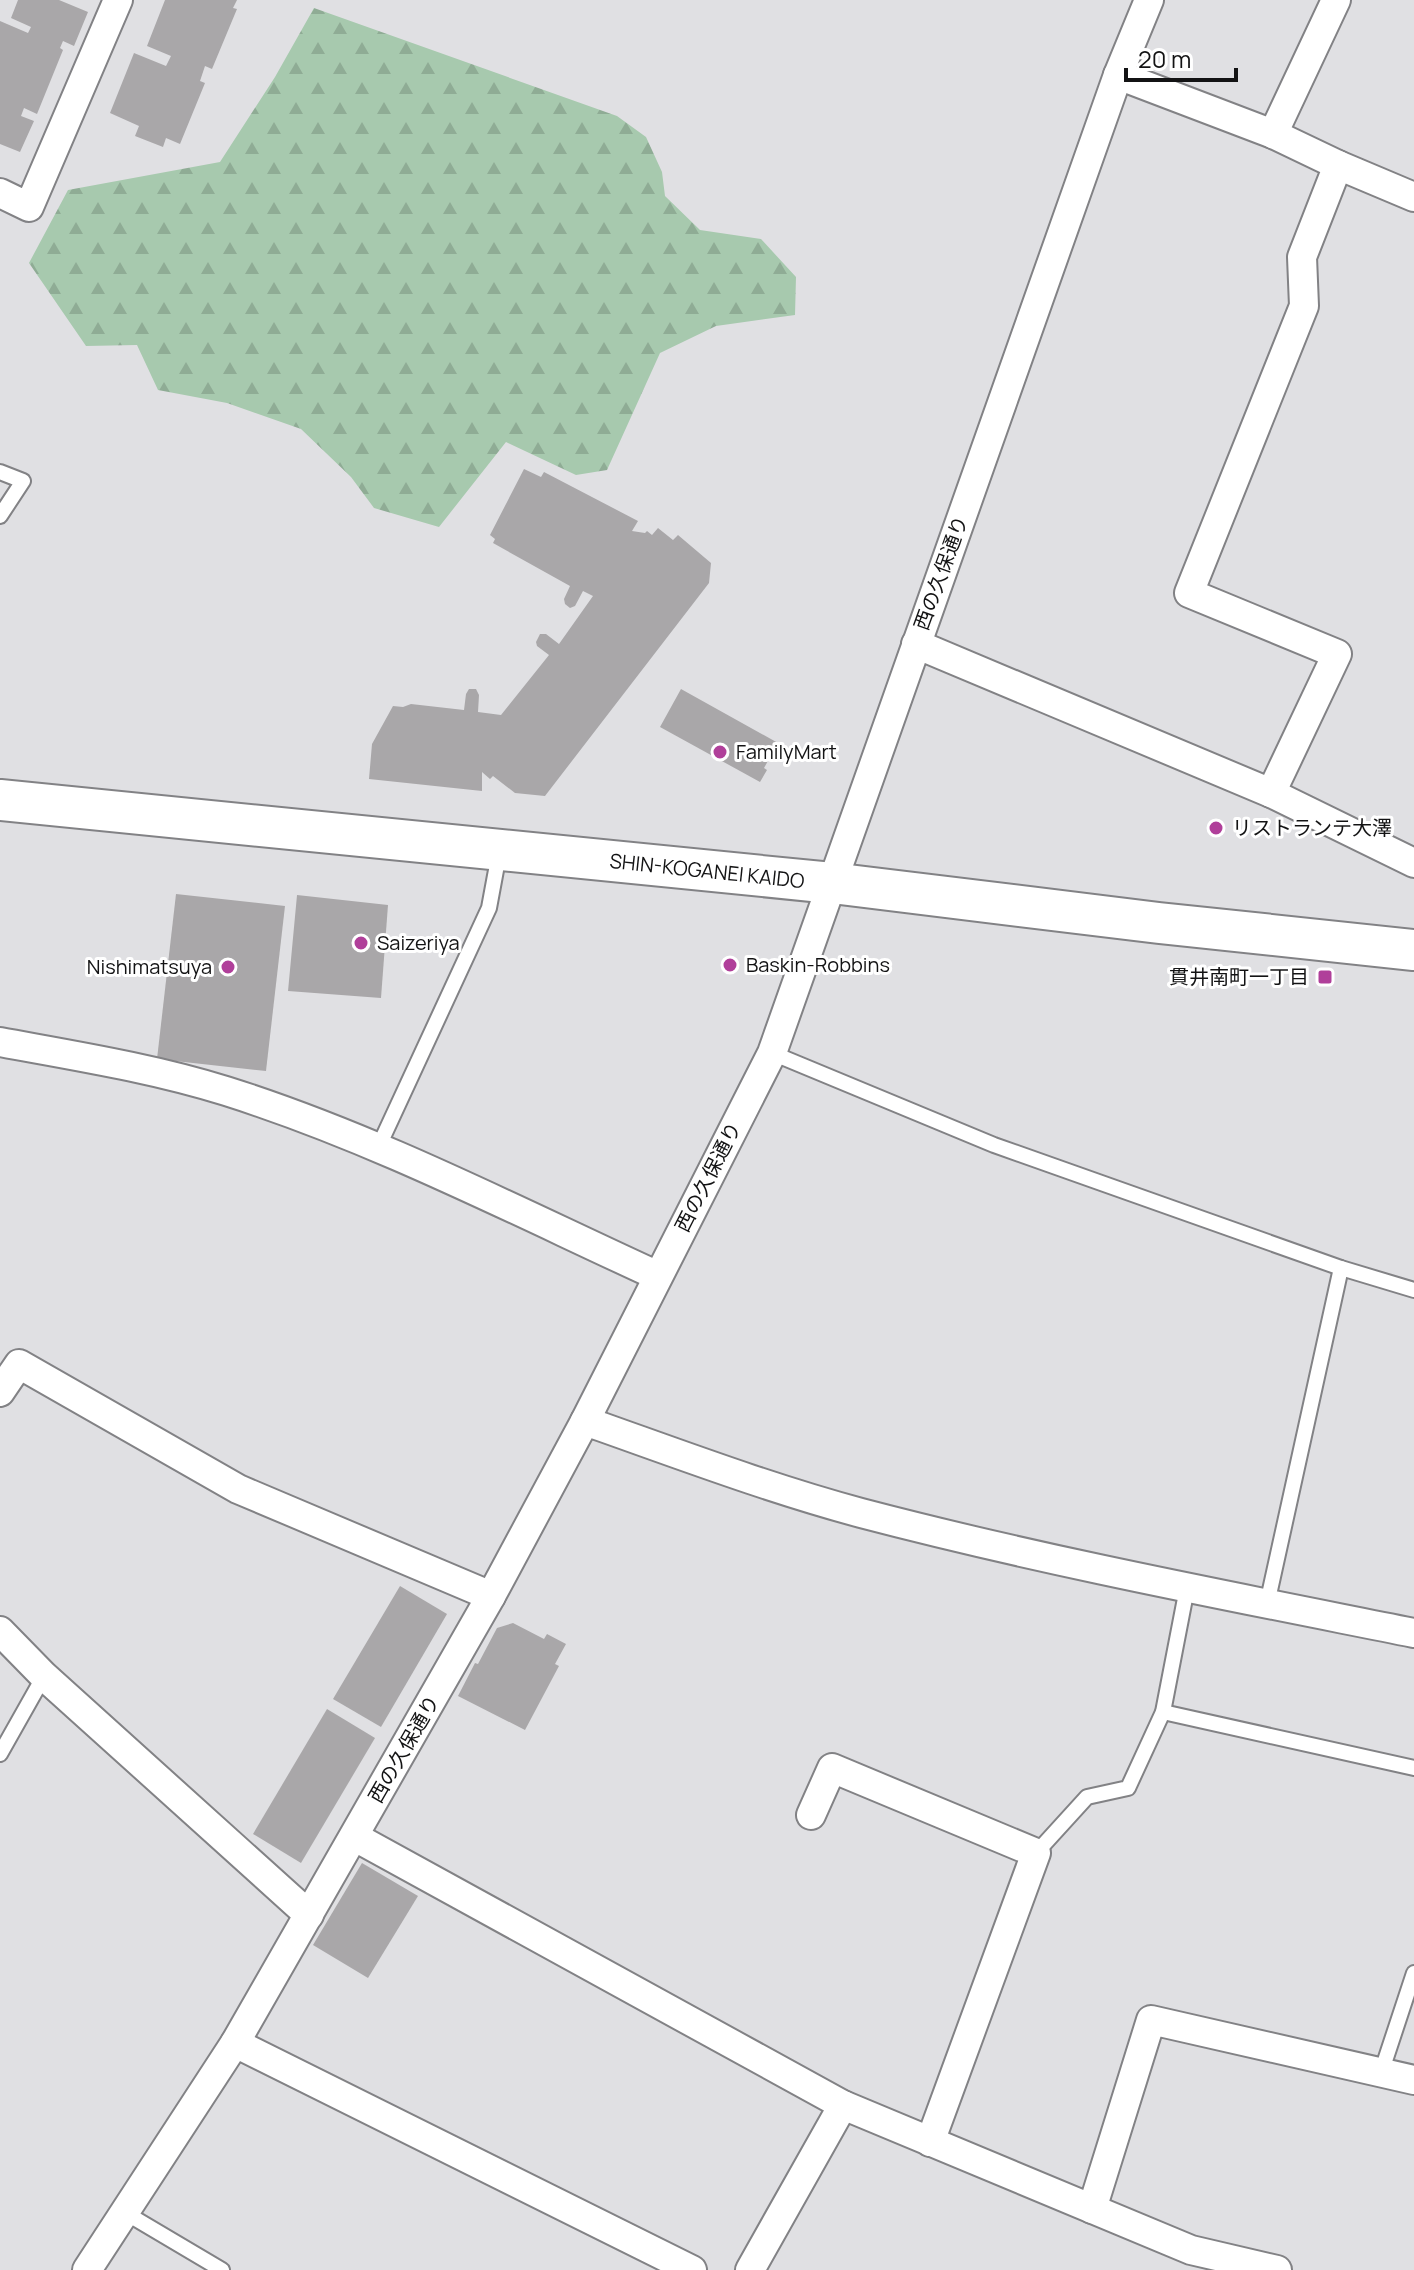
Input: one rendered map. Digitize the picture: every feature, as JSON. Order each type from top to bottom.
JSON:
[{"type":"main road","name":"SHIN-KOGANEI KAIDO","points":[[0,800],[832,883],[1414,950]]},
{"type":"street","points":[[0,193],[29,207],[118,0]]},
{"type":"street","points":[[1273,134],[1336,0]]},
{"type":"street","name":"西の久保通り","points":[[87,2270],[235,2043],[491,1596],[585,1421],[772,1053],[1145,1]]},
{"type":"street","points":[[1118,75],[1273,134],[1414,197]]},
{"type":"street","points":[[1271,793],[1337,654],[1189,593],[1304,306],[1302,257],[1338,165]]},
{"type":"street","points":[[916,644],[1271,793],[1414,863]]},
{"type":"street","points":[[0,1042],[120,1063],[226,1091],[378,1148],[658,1276]]},
{"type":"street","points":[[0,1392],[19,1364],[238,1489],[491,1596]]},
{"type":"street","points":[[585,1421],[859,1512],[1050,1559],[1414,1633]]},
{"type":"street","points":[[0,1631],[44,1676],[309,1915]]},
{"type":"street","points":[[811,1815],[832,1768],[1036,1853],[930,2142]]},
{"type":"street","points":[[355,1837],[843,2105],[1191,2250],[1277,2270]]},
{"type":"street","points":[[1092,2209],[1151,2020],[1414,2080]]},
{"type":"street","points":[[235,2043],[692,2270]]},
{"type":"street","points":[[750,2270],[843,2105]]},
{"type":"lane","points":[[0,472],[23,481],[0,516]]},
{"type":"lane","points":[[378,1148],[489,908],[500,851]]},
{"type":"lane","points":[[772,1053],[994,1145],[1341,1268],[1414,1290]]},
{"type":"lane","points":[[1267,1604],[1341,1268]]},
{"type":"lane","points":[[1036,1853],[1087,1797],[1128,1788],[1163,1712],[1187,1588]]},
{"type":"lane","points":[[0,1754],[44,1676]]},
{"type":"lane","points":[[1163,1712],[1414,1768]]},
{"type":"lane","points":[[1381,2073],[1414,1973]]},
{"type":"lane","points":[[124,2212],[222,2270]]},
{"type":"green space","points":[[314,8],[617,116],[646,137],[662,172],[665,196],[700,230],[761,239],[796,277],[795,315],[716,326],[660,353],[607,470],[576,475],[506,442],[439,527],[374,508],[351,477],[301,429],[227,403],[158,390],[137,345],[86,346],[29,263],[68,190],[220,162],[275,77]]},
{"type":"building","points":[[18,0],[59,0],[88,12],[74,46],[63,41],[60,48],[63,50],[37,114],[24,108],[21,116],[34,121],[20,152],[0,144],[0,21],[28,33],[31,27],[11,18]]},
{"type":"building","points":[[165,0],[237,0],[233,8],[237,9],[212,69],[205,66],[200,81],[205,83],[180,144],[166,138],[163,147],[135,136],[139,126],[110,113],[134,53],[166,66],[171,56],[147,46]]},
{"type":"building","points":[[524,469],[541,477],[544,472],[638,521],[632,531],[647,531],[652,535],[658,528],[673,540],[678,535],[711,563],[709,583],[545,796],[515,793],[493,776],[490,779],[482,772],[482,791],[369,779],[372,744],[393,706],[411,704],[464,710],[466,694],[469,689],[476,689],[479,695],[478,712],[501,715],[549,655],[537,646],[540,634],[546,634],[559,644],[593,596],[583,591],[575,606],[570,608],[564,599],[570,586],[493,543],[495,539],[490,535]]},
{"type":"building","points":[[681,689],[778,743],[760,782],[660,727]]},
{"type":"building","points":[[176,894],[285,906],[266,1071],[157,1059]]},
{"type":"building","points":[[297,895],[388,905],[381,998],[288,991]]},
{"type":"building","points":[[400,1586],[447,1614],[381,1727],[333,1699]]},
{"type":"building","points":[[513,1623],[544,1639],[547,1634],[566,1644],[555,1664],[559,1666],[525,1730],[458,1696],[497,1628]]},
{"type":"building","points":[[327,1709],[375,1738],[301,1863],[253,1834]]},
{"type":"building","points":[[362,1863],[418,1896],[368,1978],[313,1945]]},
{"type":"place","name":"FamilyMart","points":[[720,752]]},
{"type":"place","name":"リストランテ大澤","points":[[1216,828]]},
{"type":"place","name":"Saizeriya","points":[[361,943]]},
{"type":"place","name":"Baskin-Robbins","points":[[730,965]]},
{"type":"place","name":"Nishimatsuya","points":[[228,967]]},
{"type":"place","name":"貫井南町一丁目","points":[[1325,977]]}]
